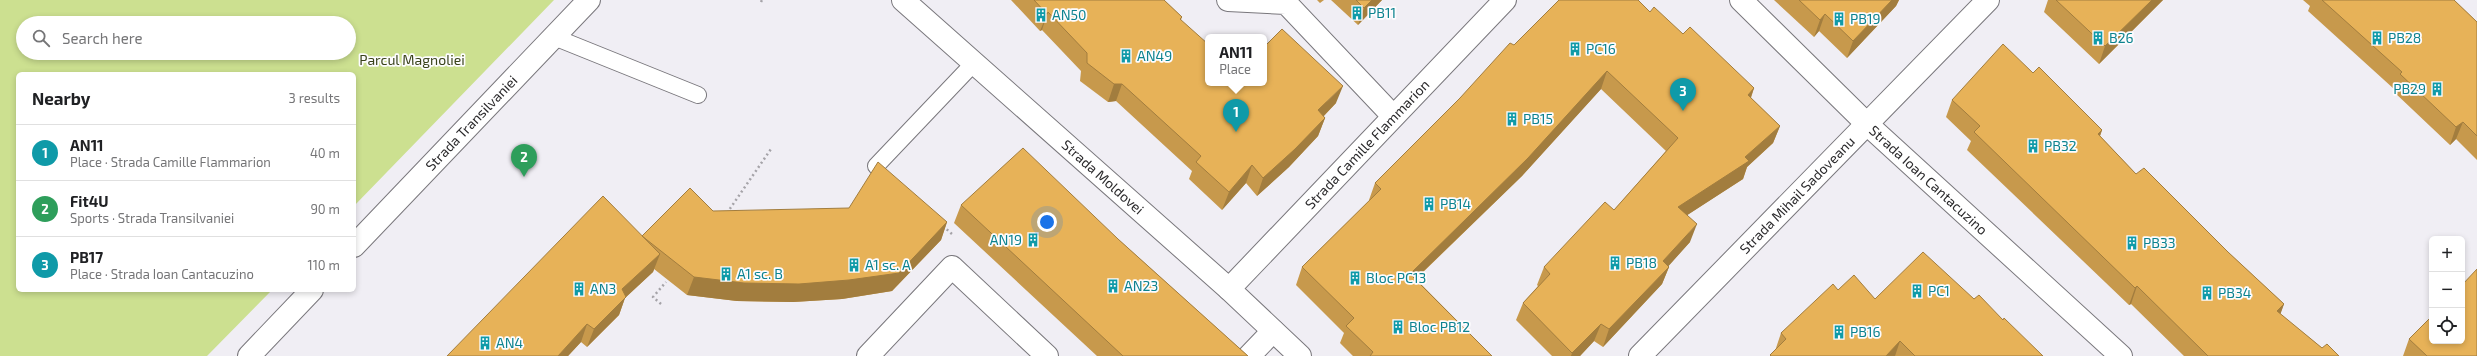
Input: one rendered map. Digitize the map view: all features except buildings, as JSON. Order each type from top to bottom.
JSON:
[{"type":"street","name":"Strada Transilvaniei","points":[[356,244],[589,0]]},
{"type":"street","name":"Strada Moldovei","points":[[903,0],[973,64],[1229,289],[1300,356]]},
{"type":"street","points":[[1228,0],[1286,3],[1393,116]]},
{"type":"street","name":"Strada Camille Flammarion","points":[[1229,289],[1505,0]]},
{"type":"street","name":"Strada Ioan Cantacuzino","points":[[1741,0],[1868,125],[2121,356]]},
{"type":"street","name":"Strada Mihail Sadoveanu","points":[[1640,356],[1868,125],[1988,0]]},
{"type":"street","points":[[868,356],[952,267],[1047,356]]},
{"type":"street","points":[[249,356],[310,292]]},
{"type":"street","points":[[1249,356],[1273,331]]},
{"type":"lane","points":[[554,37],[698,95]]},
{"type":"lane","points":[[876,166],[973,64]]},
{"type":"path","points":[[726,215],[771,149]]},
{"type":"path","points":[[938,222],[955,237],[952,267]]},
{"type":"path","points":[[661,304],[653,297],[666,282]]},
{"type":"green space","name":"Parcul Magnoliei","points":[[0,0],[554,0],[356,204],[356,72],[16,72],[16,292],[270,292],[207,356],[0,356]]},
{"type":"place","name":"PB11","points":[[1357,13]]},
{"type":"place","name":"AN50","points":[[1041,15]]},
{"type":"place","name":"PB19","points":[[1839,19]]},
{"type":"place","name":"B26","points":[[2098,38]]},
{"type":"place","name":"PB28","points":[[2377,38]]},
{"type":"place","name":"PC16","points":[[1575,49]]},
{"type":"place","name":"AN49","points":[[1126,56]]},
{"type":"place","name":"PB29","points":[[2437,89]]},
{"type":"place","name":"PB17","points":[[1683,111]]},
{"type":"place","name":"PB15","points":[[1512,119]]},
{"type":"place","name":"AN11","points":[[1236,132]]},
{"type":"place","name":"PB32","points":[[2033,146]]},
{"type":"place","name":"Fit4U","points":[[524,177]]},
{"type":"place","name":"PB14","points":[[1429,204]]},
{"type":"place","name":"AN19","points":[[1033,240]]},
{"type":"place","name":"PB33","points":[[2132,243]]},
{"type":"place","name":"PB18","points":[[1615,263]]},
{"type":"place","name":"A1 sc. A","points":[[854,265]]},
{"type":"place","name":"A1 sc. B","points":[[726,274]]},
{"type":"place","name":"Bloc PC13","points":[[1355,278]]},
{"type":"place","name":"AN23","points":[[1113,286]]},
{"type":"place","name":"AN3","points":[[579,289]]},
{"type":"place","name":"PC1","points":[[1917,291]]},
{"type":"place","name":"PB34","points":[[2207,293]]},
{"type":"place","name":"Bloc PB12","points":[[1398,327]]},
{"type":"place","name":"PB16","points":[[1839,332]]},
{"type":"place","name":"AN4","points":[[485,343]]}]
